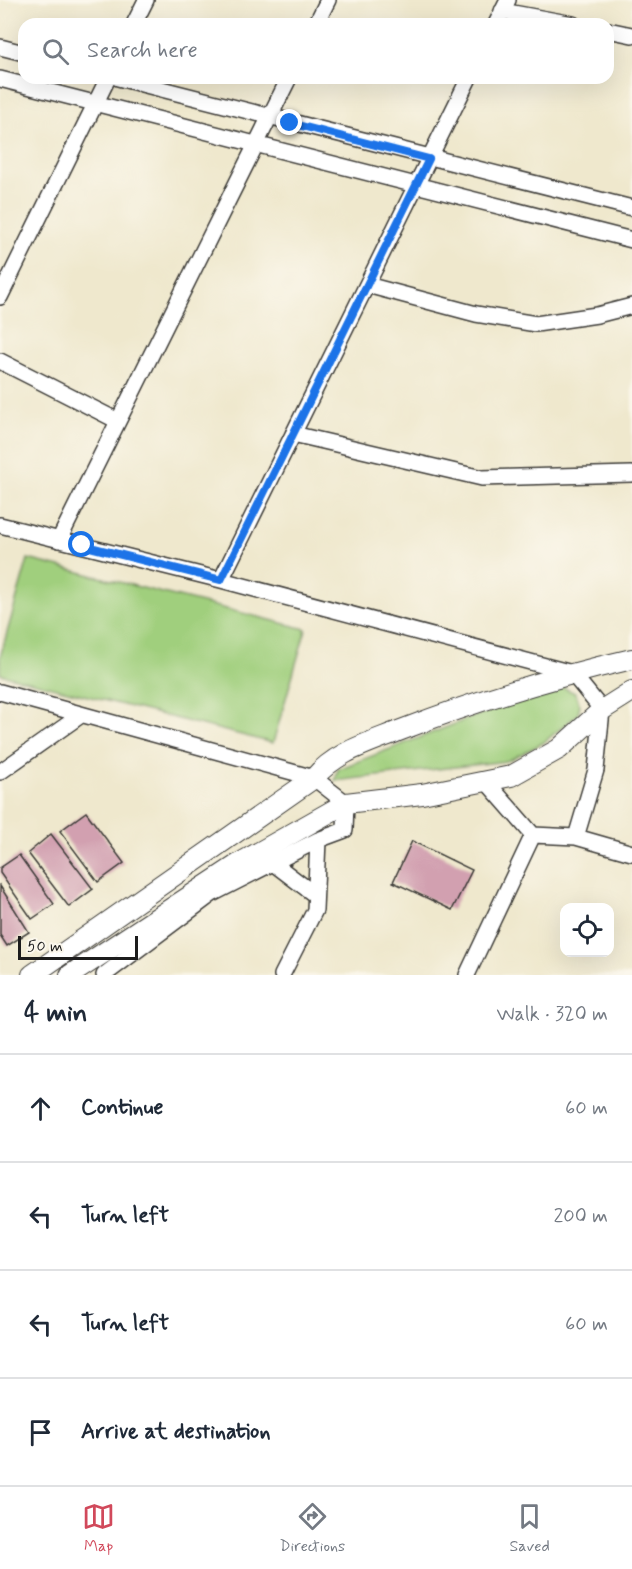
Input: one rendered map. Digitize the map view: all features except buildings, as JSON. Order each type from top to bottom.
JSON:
[{"type":"street","points":[[137,18],[146,0]]},
{"type":"street","points":[[319,18],[328,0]]},
{"type":"street","points":[[502,12],[538,18]]},
{"type":"street","points":[[614,31],[631,35]]},
{"type":"street","points":[[0,47],[18,52]]},
{"type":"street","points":[[0,79],[18,84]]},
{"type":"street","points":[[19,84],[632,240]]},
{"type":"street","points":[[0,297],[105,84]]},
{"type":"street","points":[[141,84],[429,159],[632,208]]},
{"type":"street","points":[[59,540],[286,84]]},
{"type":"street","points":[[221,580],[466,84]]},
{"type":"street","points":[[367,285],[476,314],[536,324],[597,315],[632,306]]},
{"type":"street","points":[[0,361],[118,421]]},
{"type":"street","points":[[293,434],[483,478],[632,474]]},
{"type":"street","points":[[0,525],[221,580],[572,673],[602,710],[596,770],[576,837]]},
{"type":"street","points":[[32,975],[314,778],[326,763],[354,749],[465,705],[572,673],[632,659]]},
{"type":"street","points":[[70,975],[240,863],[346,803],[422,794],[511,776],[559,749],[602,710],[632,691]]},
{"type":"street","points":[[0,692],[314,778],[346,803]]},
{"type":"street","points":[[0,772],[81,715]]},
{"type":"street","points":[[486,781],[533,835],[576,837],[632,853]]},
{"type":"street","points":[[104,975],[212,894],[318,840],[345,830],[346,803]]},
{"type":"street","points":[[467,975],[533,835]]},
{"type":"street","points":[[282,975],[315,910],[318,840]]},
{"type":"street","points":[[273,863],[315,895]]},
{"type":"green space","points":[[28,559],[306,629],[273,743],[0,674],[0,657]]},
{"type":"green space","points":[[560,686],[575,693],[580,705],[578,714],[543,743],[507,761],[335,781],[338,769],[530,695]]},
{"type":"route","points":[[82,545],[221,580],[429,159],[290,123]]}]
